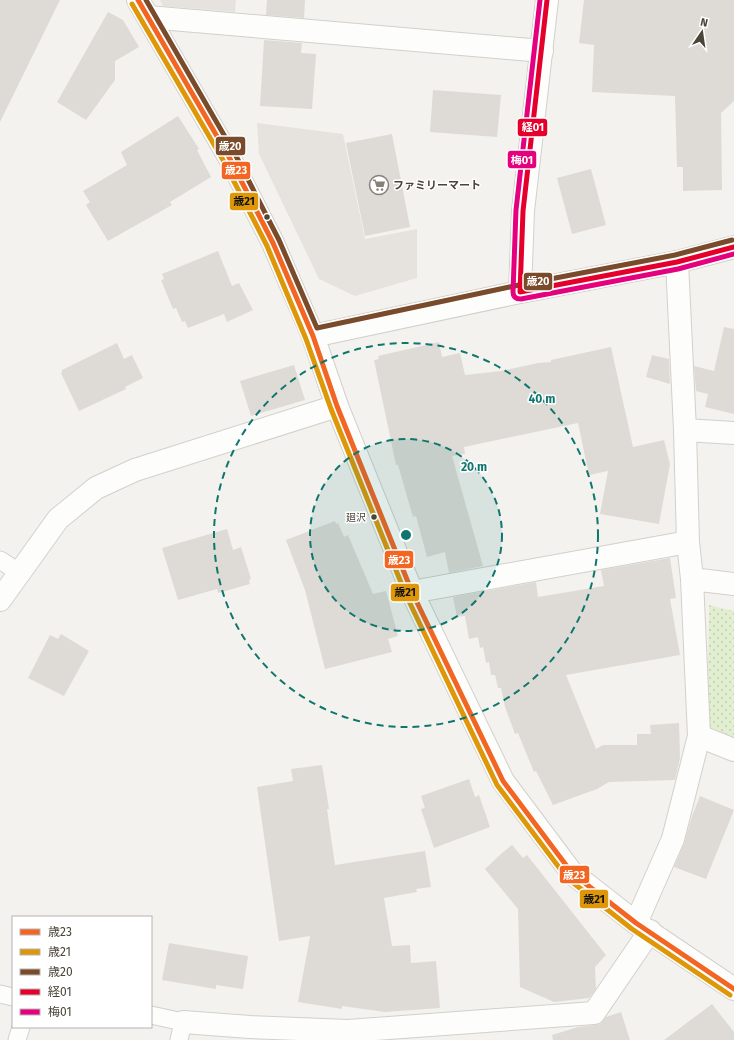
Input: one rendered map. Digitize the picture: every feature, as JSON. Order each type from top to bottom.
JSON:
[{"type":"street","points":[[520,292],[523,211],[547,0]]},
{"type":"street","points":[[143,9],[542,51]]},
{"type":"street","points":[[143,9],[229,157],[273,243],[313,336],[337,406],[412,592],[503,781],[572,873],[643,927],[734,989]]},
{"type":"street","points":[[313,336],[520,292],[677,262],[734,247]]},
{"type":"street","points":[[181,1031],[250,1027],[347,1036],[594,1013],[643,927],[673,838],[699,736],[692,579],[688,542],[685,430],[677,262]]},
{"type":"street","points":[[0,600],[58,519],[96,488],[135,470],[337,406]]},
{"type":"street","points":[[685,430],[734,433]]},
{"type":"street","points":[[412,592],[688,542]]},
{"type":"street","points":[[692,579],[734,584]]},
{"type":"street","points":[[699,736],[734,750]]},
{"type":"lane","points":[[0,560],[20,573]]},
{"type":"lane","points":[[0,994],[12,997]]},
{"type":"lane","points":[[152,1016],[181,1031]]},
{"type":"lane","points":[[17,1040],[21,1028]]},
{"type":"green space","points":[[709,605],[734,611],[734,737],[707,726]]},
{"type":"shaded area","points":[[160,0],[236,0],[235,12],[163,6]]},
{"type":"shaded area","points":[[257,123],[343,134],[365,239],[417,229],[417,278],[355,296],[319,279],[259,154]]},
{"type":"building","points":[[0,0],[60,0],[0,122]]},
{"type":"building","points":[[267,0],[305,0],[304,18],[266,15]]},
{"type":"building","points":[[584,0],[734,0],[734,101],[721,113],[722,190],[683,191],[683,167],[677,167],[675,96],[592,92],[594,45],[579,43]]},
{"type":"building","points":[[108,12],[123,20],[139,47],[115,61],[115,80],[86,120],[57,102]]},
{"type":"building","points":[[264,40],[302,43],[301,53],[316,54],[312,109],[260,106]]},
{"type":"building","points":[[433,90],[501,95],[497,137],[430,132]]},
{"type":"building","points":[[178,116],[199,149],[197,150],[211,177],[170,202],[172,205],[108,241],[86,205],[90,202],[83,191],[127,165],[121,152]]},
{"type":"building","name":"ファミリーマート","points":[[392,134],[410,227],[365,236],[346,143]]},
{"type":"building","points":[[591,169],[606,225],[572,234],[557,178]]},
{"type":"building","points":[[218,251],[232,286],[239,283],[253,310],[227,322],[224,314],[188,328],[185,321],[182,322],[176,308],[173,309],[161,280],[164,279],[162,274]]},
{"type":"building","points":[[724,327],[734,329],[734,414],[705,407],[708,394],[696,391],[694,366],[714,371]]},
{"type":"building","points":[[439,342],[442,357],[460,353],[465,375],[501,371],[538,363],[551,362],[551,360],[611,347],[633,447],[664,440],[670,464],[659,524],[600,514],[608,471],[589,475],[578,423],[464,447],[465,454],[452,456],[483,566],[449,573],[445,552],[427,557],[416,516],[413,517],[398,465],[396,465],[374,360],[379,359],[378,356]]},
{"type":"building","points":[[117,343],[124,359],[132,355],[143,378],[125,387],[126,389],[79,411],[61,373],[62,370]]},
{"type":"building","points":[[652,355],[669,359],[670,384],[646,377]]},
{"type":"building","points":[[294,365],[305,400],[251,416],[240,381]]},
{"type":"building","points":[[335,521],[336,524],[338,523],[344,537],[348,535],[373,594],[386,591],[398,636],[388,639],[392,652],[325,669],[305,590],[286,540]]},
{"type":"building","points":[[227,529],[233,550],[241,547],[251,579],[249,580],[250,584],[218,593],[217,589],[178,600],[162,548]]},
{"type":"building","points":[[670,558],[676,598],[670,599],[680,655],[566,675],[596,749],[603,745],[637,745],[637,734],[651,734],[650,725],[679,723],[680,758],[675,780],[609,782],[597,789],[553,805],[536,771],[534,772],[518,733],[515,734],[505,707],[501,688],[498,688],[495,675],[491,675],[489,662],[486,663],[483,647],[480,648],[478,637],[469,639],[465,616],[457,617],[453,597],[536,582],[538,597],[604,586],[601,570]]},
{"type":"building","points":[[61,634],[89,651],[64,696],[28,678],[50,635],[58,639]]},
{"type":"building","points":[[322,765],[329,809],[327,809],[335,865],[425,851],[431,887],[416,889],[417,892],[384,898],[392,946],[410,945],[411,963],[436,961],[440,1008],[385,1012],[342,1006],[342,1009],[298,1002],[310,936],[279,941],[257,787],[293,781],[291,769]]},
{"type":"building","points":[[469,779],[475,797],[479,795],[490,827],[434,848],[421,809],[425,808],[421,796]]},
{"type":"building","points":[[700,796],[734,810],[706,879],[674,867],[684,844],[692,816]]},
{"type":"building","points":[[512,845],[523,858],[527,855],[606,955],[595,967],[596,989],[589,998],[554,1002],[520,987],[518,909],[485,869]]},
{"type":"building","points":[[169,943],[248,956],[243,989],[216,985],[216,989],[162,980]]},
{"type":"building","points":[[712,1004],[734,1032],[734,1040],[664,1040]]},
{"type":"building","points":[[621,1012],[630,1040],[553,1040],[552,1035],[578,1027],[600,1024],[606,1017]]},
{"type":"transit line","name":"歳23","points":[[138,0],[229,157],[273,243],[313,336],[337,406],[412,592],[503,781],[572,873],[636,923],[734,989]]},
{"type":"transit line","name":"歳20","points":[[146,0],[235,154],[279,240],[317,328],[519,285],[675,255],[732,240]]},
{"type":"transit line","name":"梅01","points":[[540,0],[516,210],[514,296],[521,299],[678,269],[734,254]]},
{"type":"transit line","name":"経01","points":[[547,0],[523,211],[520,292],[677,262],[734,247]]},
{"type":"transit line","name":"歳21","points":[[132,4],[223,160],[267,246],[306,339],[331,409],[406,595],[497,785],[567,878],[632,929],[730,995]]},
{"type":"place","name":"ファミリーマート","points":[[379,185]]},
{"type":"place","name":"廻沢","points":[[374,517]]}]
